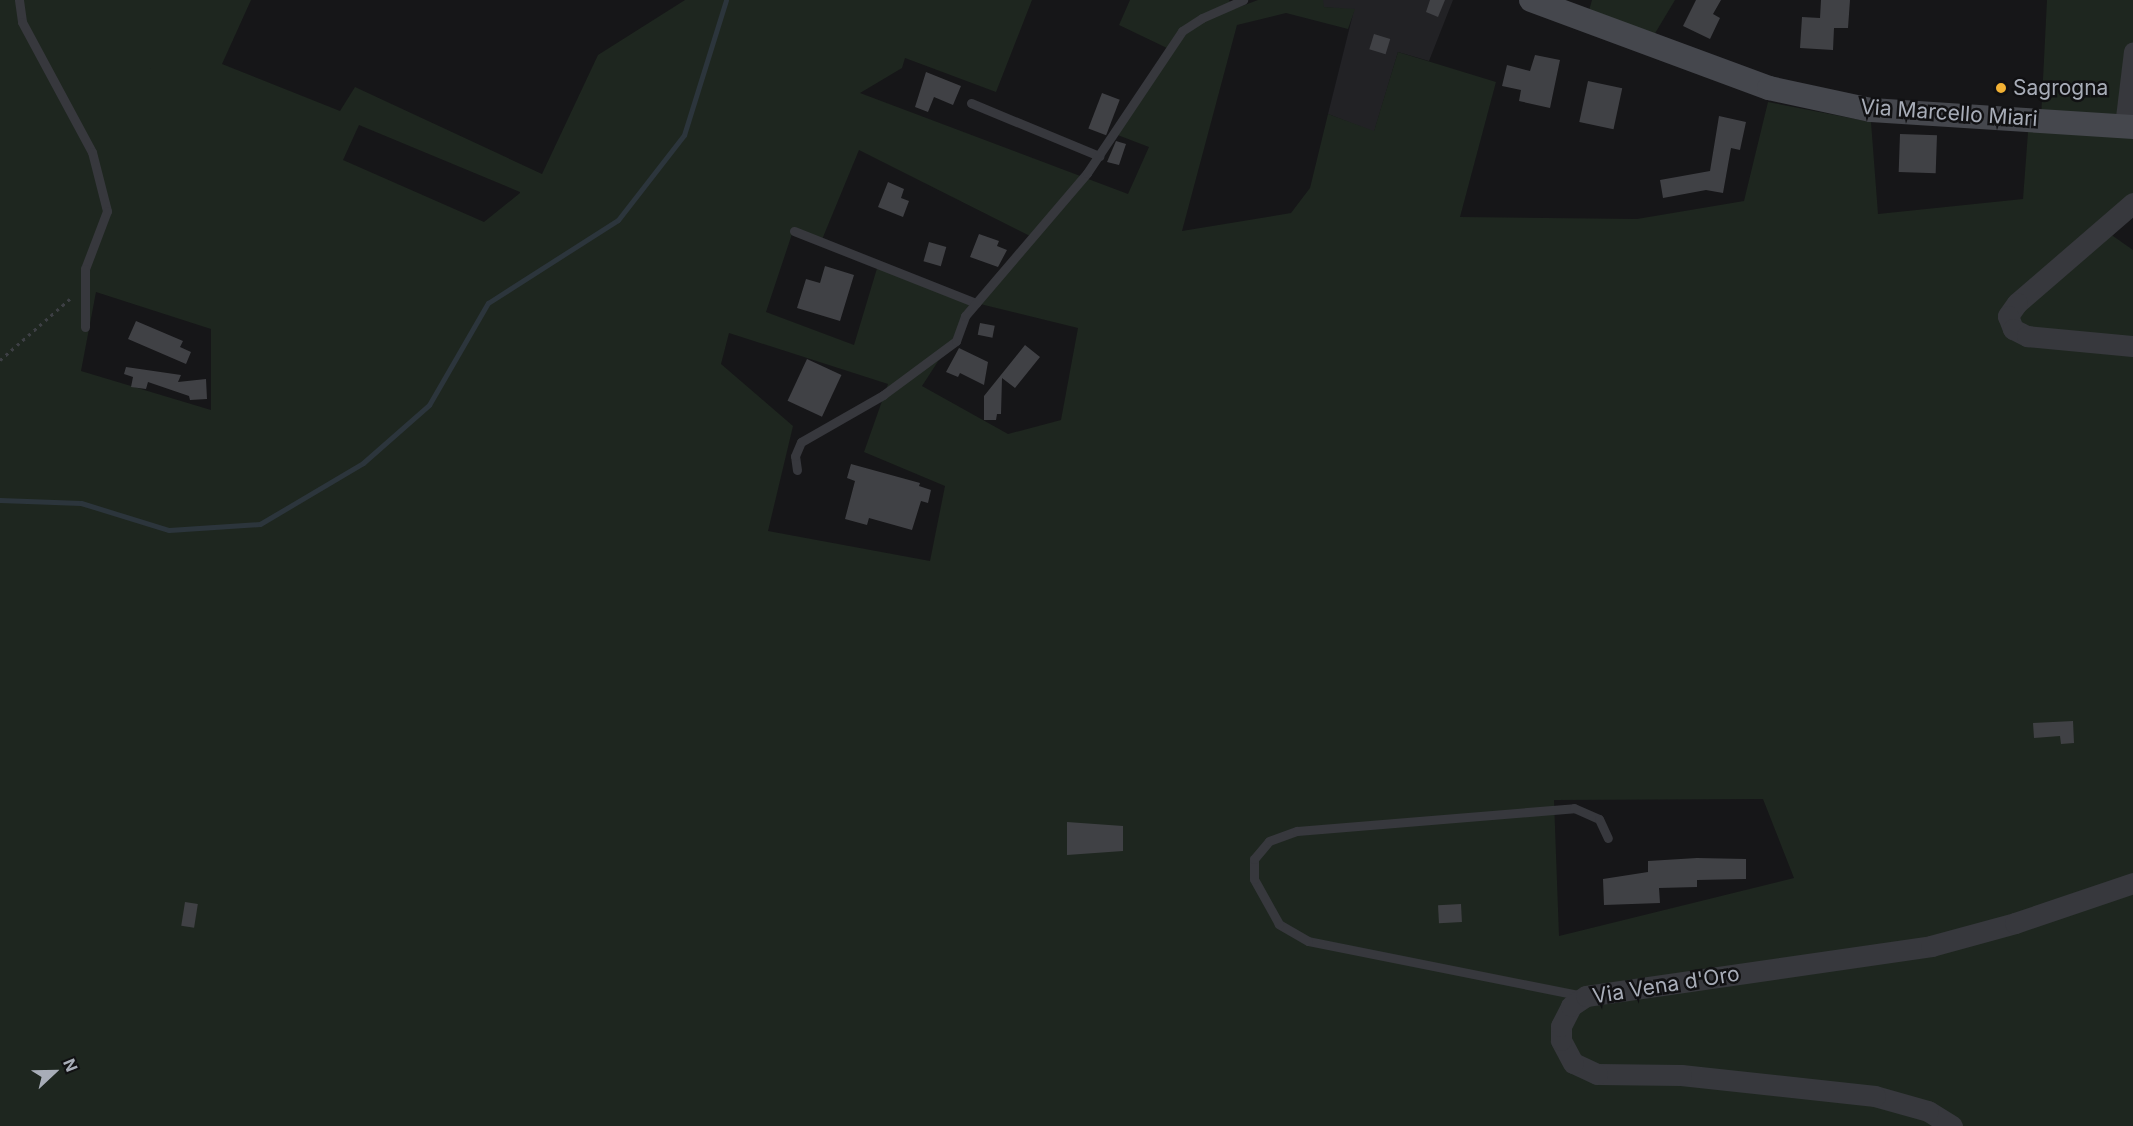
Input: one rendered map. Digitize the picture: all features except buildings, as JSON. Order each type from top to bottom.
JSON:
[{"type":"main road","name":"Via Marcello Miari","points":[[1531,0],[1769,88],[1871,110],[2128,127]]},
{"type":"street","points":[[2128,127],[2133,52]]},
{"type":"street","points":[[2133,203],[2016,303],[2008,316],[2013,329],[2027,336],[2133,346]]},
{"type":"street","name":"Via Vena d'Oro","points":[[1952,1126],[1928,1111],[1875,1096],[1681,1075],[1597,1074],[1582,1070],[1565,1053],[1561,1026],[1571,1006],[1586,996],[1930,946],[2015,923],[2133,883]]},
{"type":"lane","points":[[19,0],[22,22],[92,152],[107,211],[85,269],[85,327]]},
{"type":"lane","points":[[797,470],[795,456],[801,442],[845,420],[935,358],[956,340],[965,316],[1053,216],[1099,156],[1182,32],[1202,18],[1243,0]]},
{"type":"lane","points":[[971,103],[1099,156]]},
{"type":"lane","points":[[794,231],[976,303]]},
{"type":"lane","points":[[1586,996],[1308,941],[1279,924],[1254,879],[1254,859],[1269,841],[1297,831],[1574,808],[1599,819],[1608,838]]},
{"type":"path","points":[[0,360],[26,342],[85,285]]},
{"type":"shaded area","points":[[0,0],[251,0],[222,64],[340,111],[355,87],[542,174],[598,55],[685,0],[1032,0],[996,92],[905,58],[902,68],[860,93],[1128,194],[1149,147],[1115,134],[1169,49],[1119,25],[1130,0],[1229,0],[1234,9],[1258,0],[1323,0],[1324,7],[1355,9],[1348,29],[1286,13],[1237,25],[1182,231],[1291,213],[1310,188],[1328,114],[1374,131],[1398,52],[1496,82],[1460,217],[1637,219],[1744,201],[1768,102],[1871,122],[1878,214],[2023,199],[2029,119],[2041,119],[2047,0],[2133,0],[2133,212],[2103,229],[2133,250],[2133,1126],[0,1126]],"holes":[[[359,125],[520,193],[484,222],[343,160]],[[859,150],[1032,237],[976,303],[878,265],[854,345],[766,312],[793,231],[821,242]],[[96,292],[211,329],[211,410],[81,371]],[[976,303],[1078,328],[1061,420],[1008,434],[922,386]],[[729,333],[888,384],[864,452],[945,486],[930,561],[768,531],[793,426],[721,364]],[[1763,799],[1794,878],[1559,936],[1554,800]]]},
{"type":"shaded area","points":[[1323,0],[1453,0],[1429,61],[1398,52],[1374,132],[1328,114],[1354,10],[1323,7]]},
{"type":"shaded area","points":[[1592,0],[1675,0],[1648,45],[1586,21]]},
{"type":"waterway","points":[[0,500],[81,503],[169,530],[260,524],[363,463],[429,405],[488,303],[618,220],[684,135],[726,0]]},
{"type":"place","name":"Sagrogna","points":[[2001,88]]}]
